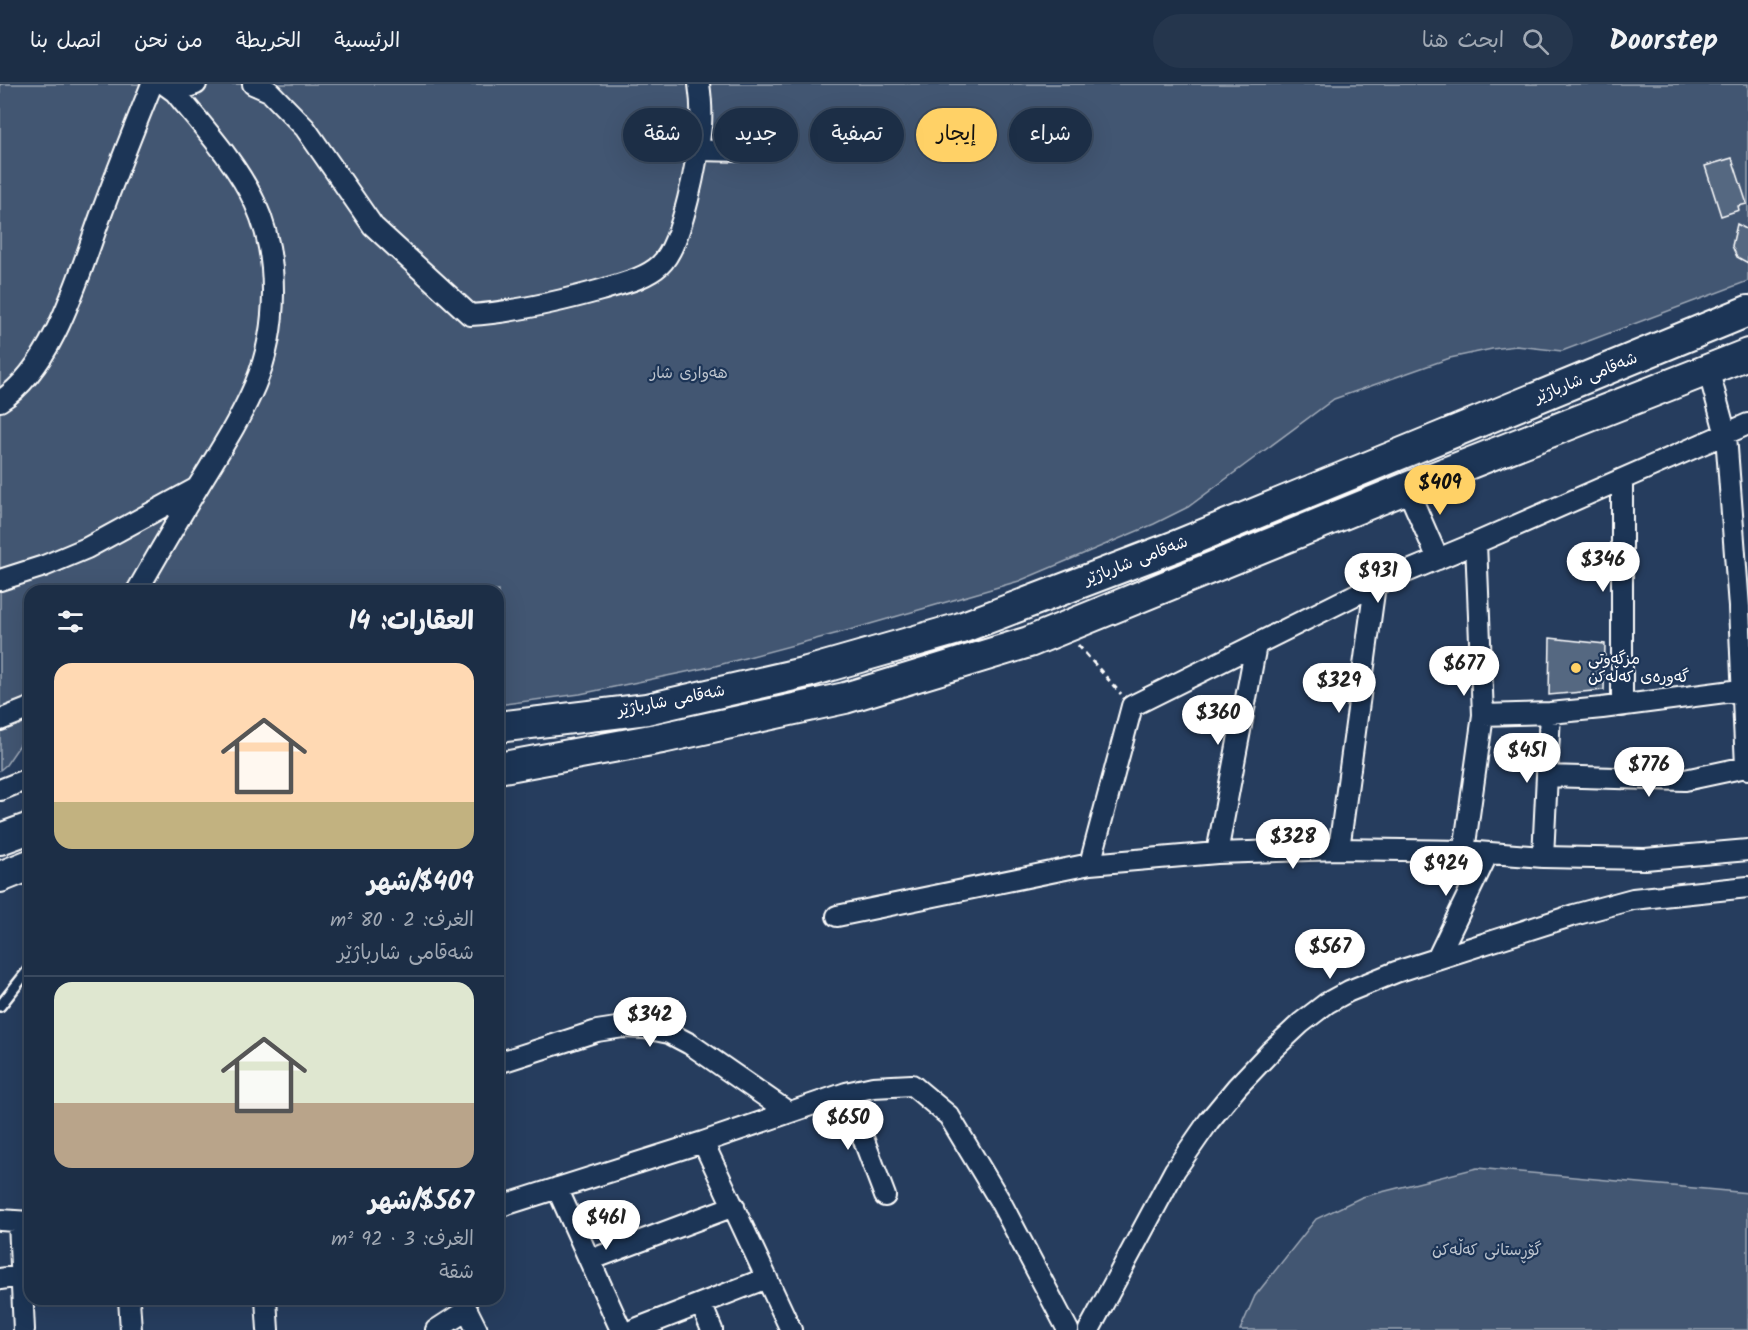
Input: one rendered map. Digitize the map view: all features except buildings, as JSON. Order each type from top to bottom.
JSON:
[{"type":"main road","name":"شەقامی شارباژێر","points":[[504,726],[647,708],[807,672],[972,624],[1176,546],[1748,311]]},
{"type":"main road","name":"شەقامی شارباژێر","points":[[504,767],[662,738],[856,694],[1029,642],[1407,488],[1748,354]]},
{"type":"main road","points":[[779,679],[787,710]]},
{"type":"main road","points":[[0,839],[24,830]]},
{"type":"main road","points":[[0,877],[24,867]]},
{"type":"street","points":[[0,401],[12,393],[35,367],[59,326],[152,84]]},
{"type":"street","points":[[169,88],[196,84]]},
{"type":"street","points":[[254,84],[269,91],[305,128],[373,226],[470,315],[527,309],[567,300],[639,278],[659,266],[669,253],[679,230],[696,162]]},
{"type":"street","points":[[699,84],[701,108]]},
{"type":"street","points":[[140,585],[239,418],[256,384],[272,316],[273,277],[267,236],[255,202],[237,171],[169,88]]},
{"type":"street","points":[[1547,776],[1685,780],[1747,768],[1740,500],[1726,435],[1708,369]]},
{"type":"street","points":[[1090,864],[1132,706],[1375,585],[1748,424]]},
{"type":"street","points":[[1622,480],[1622,706]]},
{"type":"street","points":[[0,580],[44,566],[87,548],[197,488]]},
{"type":"street","points":[[1407,488],[1438,559]]},
{"type":"street","points":[[1464,851],[1483,714],[1476,543]]},
{"type":"street","points":[[1339,849],[1375,585]]},
{"type":"street","points":[[1217,853],[1256,645]]},
{"type":"street","points":[[1483,714],[1550,713],[1745,690]]},
{"type":"street","points":[[0,720],[24,710]]},
{"type":"street","points":[[1543,857],[1550,713]]},
{"type":"street","points":[[0,790],[24,778]]},
{"type":"street","points":[[837,916],[1090,864],[1217,853],[1339,849],[1464,851],[1543,857],[1645,859],[1748,850]]},
{"type":"street","points":[[1437,959],[1488,853]]},
{"type":"street","points":[[1089,1330],[1175,1170],[1209,1121],[1270,1052],[1327,1003],[1349,991],[1396,972],[1574,915],[1632,899],[1748,887]]},
{"type":"street","points":[[504,1061],[597,1031],[623,1027],[645,1028],[669,1033],[690,1044],[788,1112]]},
{"type":"street","points":[[504,1205],[704,1142],[846,1093],[873,1087],[912,1085],[949,1116],[1000,1201],[1068,1330]]},
{"type":"street","points":[[846,1093],[885,1196]]},
{"type":"street","points":[[704,1142],[791,1330]]},
{"type":"street","points":[[557,1188],[621,1330]]},
{"type":"street","points":[[590,1260],[734,1206]]},
{"type":"street","points":[[16,1221],[24,1330]]},
{"type":"street","points":[[0,1279],[21,1276]]},
{"type":"street","points":[[633,1330],[767,1278]]},
{"type":"street","points":[[701,1304],[712,1330]]},
{"type":"street","points":[[129,1305],[131,1330]]},
{"type":"street","points":[[266,1305],[268,1330]]},
{"type":"street","points":[[436,1330],[465,1305],[477,1330]]},
{"type":"lane","points":[[0,1006],[24,976]]},
{"type":"path","points":[[1063,628],[1132,706]]},
{"type":"green space","name":"هەواری شار","points":[[0,84],[1748,84],[1748,281],[1562,351],[1516,346],[1492,349],[1450,358],[1334,399],[1188,507],[1154,524],[1019,581],[715,666],[580,694],[504,704],[504,585],[24,585],[24,739],[0,770]]},
{"type":"green space","name":"گۆڕستانی کەڵەکن","points":[[1477,1168],[1748,1193],[1748,1330],[1240,1330],[1255,1296],[1316,1219],[1362,1197]]},
{"type":"place","name":"مزگەوتی گەورەی کەڵەکن","points":[[1576,668]]}]
